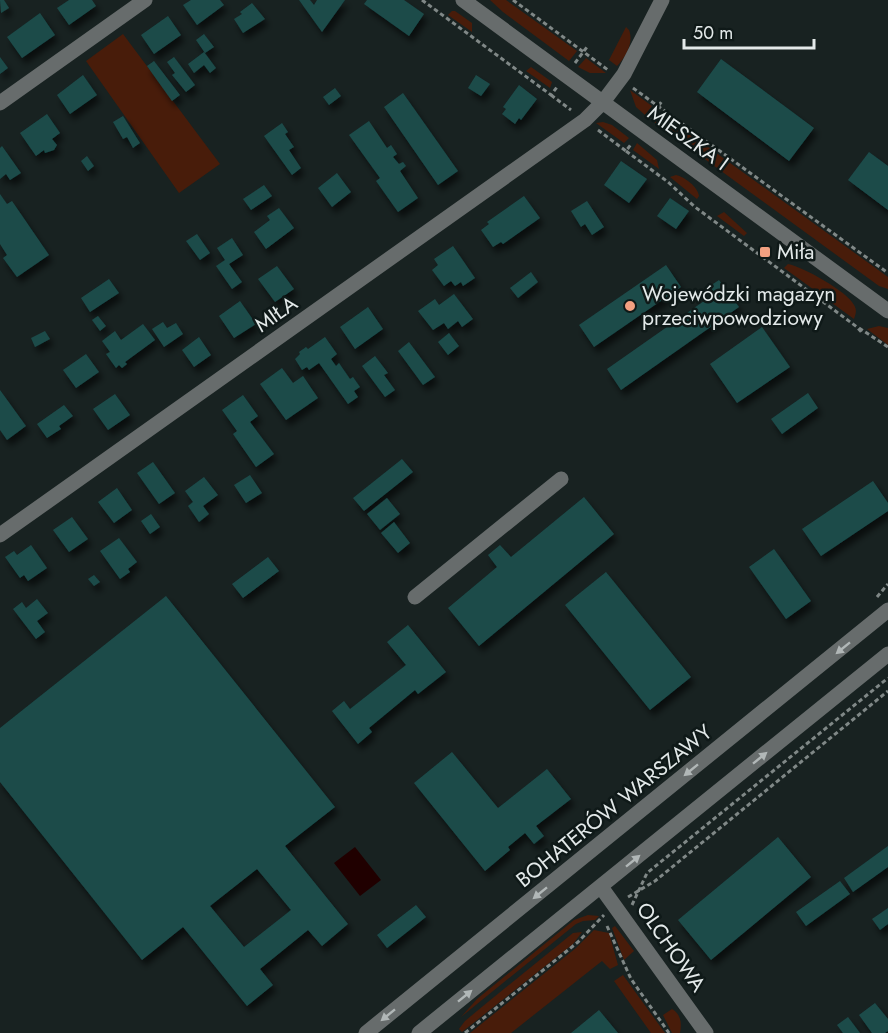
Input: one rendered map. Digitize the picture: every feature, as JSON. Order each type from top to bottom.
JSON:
[{"type":"street","points":[[0,103],[146,0]]},
{"type":"street","name":"MIESZKA I","points":[[463,0],[888,310]]},
{"type":"street","name":"MIŁA","points":[[0,535],[585,120],[621,79],[662,0]]},
{"type":"street","points":[[415,597],[561,478]]},
{"type":"street","name":"BOHATERÓW WARSZAWY","points":[[366,1033],[888,610]]},
{"type":"street","points":[[419,1033],[888,654]]},
{"type":"street","name":"OLCHOWA","points":[[601,887],[706,1033]]},
{"type":"path","points":[[513,0],[888,273]]},
{"type":"path","points":[[626,151],[668,182],[695,207],[857,327],[888,347]]},
{"type":"path","points":[[857,327],[863,334]]},
{"type":"path","points":[[669,1033],[631,979],[607,924],[618,909],[634,904],[647,873],[888,678]]},
{"type":"path","points":[[465,1033],[888,692]]},
{"type":"shaded area","points":[[490,0],[506,0],[577,51],[569,61]]},
{"type":"shaded area","points":[[452,11],[472,23],[472,32],[448,15]]},
{"type":"shaded area","points":[[626,27],[629,30],[630,44],[617,66],[609,60]]},
{"type":"shaded area","points":[[123,34],[220,164],[179,193],[86,61]]},
{"type":"shaded area","points":[[586,58],[606,73],[590,73],[578,67]]},
{"type":"shaded area","points":[[531,67],[552,82],[550,88],[526,71]]},
{"type":"shaded area","points":[[630,90],[652,106],[645,115],[636,107]]},
{"type":"shaded area","points":[[661,113],[888,277],[888,289],[879,286],[654,122]]},
{"type":"shaded area","points":[[603,122],[612,125],[629,138],[624,143],[596,123]]},
{"type":"shaded area","points":[[637,143],[657,160],[659,169],[633,150]]},
{"type":"shaded area","points":[[676,175],[694,186],[699,196],[697,199],[670,177]]},
{"type":"shaded area","points":[[724,212],[747,233],[744,236],[717,216]]},
{"type":"shaded area","points":[[788,264],[814,275],[843,293],[855,307],[854,319],[784,268]]},
{"type":"shaded area","points":[[879,326],[888,328],[888,345],[867,329]]},
{"type":"shaded area","points":[[355,847],[381,880],[360,896],[334,863]]},
{"type":"shaded area","points":[[588,915],[599,916],[595,920],[576,924],[461,1017],[477,999],[574,920]]},
{"type":"shaded area","points":[[615,926],[634,951],[624,960],[612,928]]},
{"type":"shaded area","points":[[594,930],[609,933],[618,965],[610,969],[602,961],[511,1033],[470,1033],[576,948]]},
{"type":"shaded area","points":[[582,932],[573,944],[462,1032],[459,1029],[465,1021],[573,933]]},
{"type":"shaded area","points":[[623,975],[665,1033],[651,1033],[614,981]]},
{"type":"shaded area","points":[[672,1009],[680,1020],[680,1033],[672,1033],[663,1015]]},
{"type":"building","points":[[0,0],[4,0],[9,8],[1,13]]},
{"type":"building","points":[[69,0],[92,0],[96,6],[69,25],[57,8]]},
{"type":"building","points":[[191,0],[220,0],[224,5],[197,25],[183,5]]},
{"type":"building","points":[[299,0],[310,0],[314,5],[317,0],[345,0],[322,32]]},
{"type":"building","points":[[367,0],[404,0],[424,14],[409,36],[364,4]]},
{"type":"building","points":[[252,3],[265,19],[243,33],[234,19]]},
{"type":"building","points":[[40,13],[55,35],[22,58],[7,37]]},
{"type":"building","points":[[168,16],[181,35],[154,54],[141,35]]},
{"type":"building","points":[[204,34],[214,47],[205,53],[196,40]]},
{"type":"building","points":[[204,52],[216,68],[210,73],[204,65],[194,73],[188,64]]},
{"type":"building","points":[[0,57],[8,68],[0,74]]},
{"type":"building","points":[[174,57],[195,85],[186,92],[172,75],[175,73],[167,62]]},
{"type":"building","points":[[721,59],[814,128],[789,161],[697,92]]},
{"type":"building","points":[[154,61],[180,95],[172,101],[147,66]]},
{"type":"building","points":[[83,75],[97,95],[70,114],[57,95]]},
{"type":"building","points":[[476,75],[490,84],[481,96],[468,88]]},
{"type":"building","points":[[519,85],[537,99],[521,120],[519,118],[515,124],[502,114],[506,109],[503,107]]},
{"type":"building","points":[[335,88],[341,96],[329,105],[323,97]]},
{"type":"building","points":[[403,93],[458,171],[438,185],[384,107]]},
{"type":"building","points":[[47,114],[60,133],[52,139],[57,145],[54,150],[45,153],[44,150],[36,156],[20,133]]},
{"type":"building","points":[[123,116],[140,143],[133,148],[127,137],[123,139],[113,122]]},
{"type":"building","points":[[369,121],[387,148],[391,145],[397,154],[393,157],[399,164],[403,162],[406,166],[400,171],[418,198],[398,212],[376,181],[380,178],[349,135]]},
{"type":"building","points":[[282,123],[288,132],[285,134],[294,147],[289,150],[301,168],[292,175],[264,136]]},
{"type":"building","points":[[2,146],[21,173],[10,180],[6,174],[0,179],[0,148]]},
{"type":"building","points":[[869,152],[888,166],[888,210],[848,180]]},
{"type":"building","points":[[87,156],[94,166],[88,171],[81,161]]},
{"type":"building","points":[[621,161],[647,179],[629,203],[604,185]]},
{"type":"building","points":[[337,173],[351,192],[332,207],[318,188]]},
{"type":"building","points":[[264,185],[272,196],[251,210],[243,199]]},
{"type":"building","points":[[0,194],[7,204],[12,201],[49,255],[17,277],[3,258],[7,255],[0,244]]},
{"type":"building","points":[[524,196],[540,218],[503,244],[501,242],[493,247],[481,230],[489,224],[487,222]]},
{"type":"building","points":[[670,198],[689,211],[676,229],[657,216]]},
{"type":"building","points":[[587,201],[604,227],[592,235],[585,224],[581,227],[571,211]]},
{"type":"building","points":[[279,208],[294,228],[266,249],[254,232],[270,220],[267,216]]},
{"type":"building","points":[[197,234],[210,253],[200,260],[186,241]]},
{"type":"building","points":[[232,238],[243,255],[229,264],[242,282],[232,289],[216,266],[225,260],[217,248]]},
{"type":"building","points":[[453,246],[475,278],[463,286],[461,282],[455,286],[451,281],[444,286],[432,270],[438,265],[434,259]]},
{"type":"building","name":"Wojewódzki magazyn przeciwpowodziowy","points":[[666,265],[681,287],[594,347],[579,325]]},
{"type":"building","points":[[277,266],[294,289],[275,302],[258,279]]},
{"type":"building","points":[[531,272],[538,282],[518,298],[510,288]]},
{"type":"building","points":[[109,279],[119,293],[90,312],[81,298]]},
{"type":"building","points":[[719,280],[739,307],[621,390],[607,369],[714,294],[710,286]]},
{"type":"building","points":[[454,294],[473,319],[462,327],[458,321],[448,329],[444,323],[433,330],[418,311],[435,299],[439,305]]},
{"type":"building","points":[[240,301],[256,324],[234,338],[219,316]]},
{"type":"building","points":[[368,307],[383,329],[355,349],[340,327]]},
{"type":"building","points":[[98,316],[106,326],[100,331],[92,320]]},
{"type":"building","points":[[163,322],[167,328],[176,323],[183,334],[164,347],[152,329]]},
{"type":"building","points":[[143,324],[155,340],[125,362],[127,364],[122,368],[119,365],[116,368],[106,354],[110,352],[102,341],[115,331],[121,340]]},
{"type":"building","points":[[762,327],[790,367],[737,403],[710,364]]},
{"type":"building","points":[[45,331],[50,339],[35,347],[31,338]]},
{"type":"building","points":[[449,333],[459,346],[448,355],[438,342]]},
{"type":"building","points":[[199,337],[211,355],[194,367],[182,350]]},
{"type":"building","points":[[325,337],[337,354],[331,359],[336,366],[339,363],[350,379],[353,377],[360,387],[354,391],[358,397],[348,404],[319,363],[309,370],[307,367],[302,370],[295,359],[300,354],[299,352],[306,347],[308,349]]},
{"type":"building","points":[[409,342],[435,377],[423,385],[398,351]]},
{"type":"building","points":[[86,354],[99,372],[76,388],[63,370]]},
{"type":"building","points":[[375,356],[388,373],[384,375],[395,390],[385,397],[362,366]]},
{"type":"building","points":[[282,368],[293,383],[303,376],[318,398],[286,420],[260,384]]},
{"type":"building","points":[[0,390],[26,426],[7,440],[0,430]]},
{"type":"building","points":[[808,393],[818,408],[782,434],[771,419]]},
{"type":"building","points":[[115,394],[130,415],[108,430],[93,409]]},
{"type":"building","points":[[243,395],[258,416],[250,422],[274,454],[256,467],[233,434],[237,431],[222,410]]},
{"type":"building","points":[[64,405],[73,416],[59,426],[61,429],[47,438],[37,424]]},
{"type":"building","points":[[402,459],[413,472],[364,511],[353,498]]},
{"type":"building","points":[[153,462],[175,493],[159,504],[137,473]]},
{"type":"building","points":[[250,475],[262,493],[246,503],[234,485]]},
{"type":"building","points":[[204,477],[218,495],[203,506],[209,514],[199,522],[188,506],[193,502],[185,491]]},
{"type":"building","points":[[873,481],[888,503],[888,511],[821,556],[802,529]]},
{"type":"building","points":[[117,488],[132,510],[114,523],[98,502]]},
{"type":"building","points":[[584,497],[614,534],[479,646],[448,608],[497,567],[488,555],[500,545],[511,557]]},
{"type":"building","points":[[387,498],[400,514],[380,530],[367,514]]},
{"type":"building","points":[[151,514],[160,527],[150,534],[141,521]]},
{"type":"building","points":[[72,517],[88,539],[69,552],[53,530]]},
{"type":"building","points":[[394,522],[410,543],[398,553],[381,533]]},
{"type":"building","points":[[119,538],[137,562],[128,569],[130,572],[120,579],[100,551]]},
{"type":"building","points":[[31,545],[47,568],[28,581],[24,575],[20,578],[5,557],[14,551],[17,555]]},
{"type":"building","points":[[774,549],[811,601],[786,619],[749,567]]},
{"type":"building","points":[[268,557],[279,571],[243,598],[232,584]]},
{"type":"building","points":[[606,572],[691,677],[650,710],[565,605]]},
{"type":"building","points":[[94,575],[100,582],[94,586],[88,579]]},
{"type":"building","points":[[166,596],[335,807],[285,846],[348,924],[322,946],[308,930],[260,969],[273,985],[247,1006],[183,927],[142,960],[0,782],[0,728]],"holes":[[[257,869],[291,910],[244,947],[210,906]]]},
{"type":"building","points":[[37,599],[48,613],[37,621],[45,632],[36,639],[13,609],[22,602],[26,608]]},
{"type":"building","points":[[408,625],[446,672],[418,694],[415,690],[369,728],[372,732],[358,744],[332,711],[344,701],[350,709],[406,665],[387,642]]},
{"type":"building","points":[[452,752],[498,808],[547,769],[571,799],[536,826],[544,836],[534,844],[525,833],[508,847],[510,850],[485,871],[414,783]]},
{"type":"building","points":[[778,837],[811,877],[711,960],[678,920]]},
{"type":"building","points":[[888,846],[888,867],[853,892],[844,878]]},
{"type":"building","points":[[840,881],[850,894],[806,926],[796,912]]},
{"type":"building","points":[[416,905],[426,917],[387,948],[377,935]]},
{"type":"building","points":[[888,908],[888,924],[880,930],[872,919]]},
{"type":"building","points":[[875,1003],[888,1019],[888,1031],[885,1033],[872,1033],[859,1015]]},
{"type":"building","points":[[599,1010],[618,1033],[571,1033]]},
{"type":"building","points":[[848,1017],[860,1033],[843,1033],[837,1025]]},
{"type":"place","name":"Miła","points":[[765,252]]},
{"type":"place","name":"Wojewódzki magazyn przeciwpowodziowy","points":[[630,306]]}]
